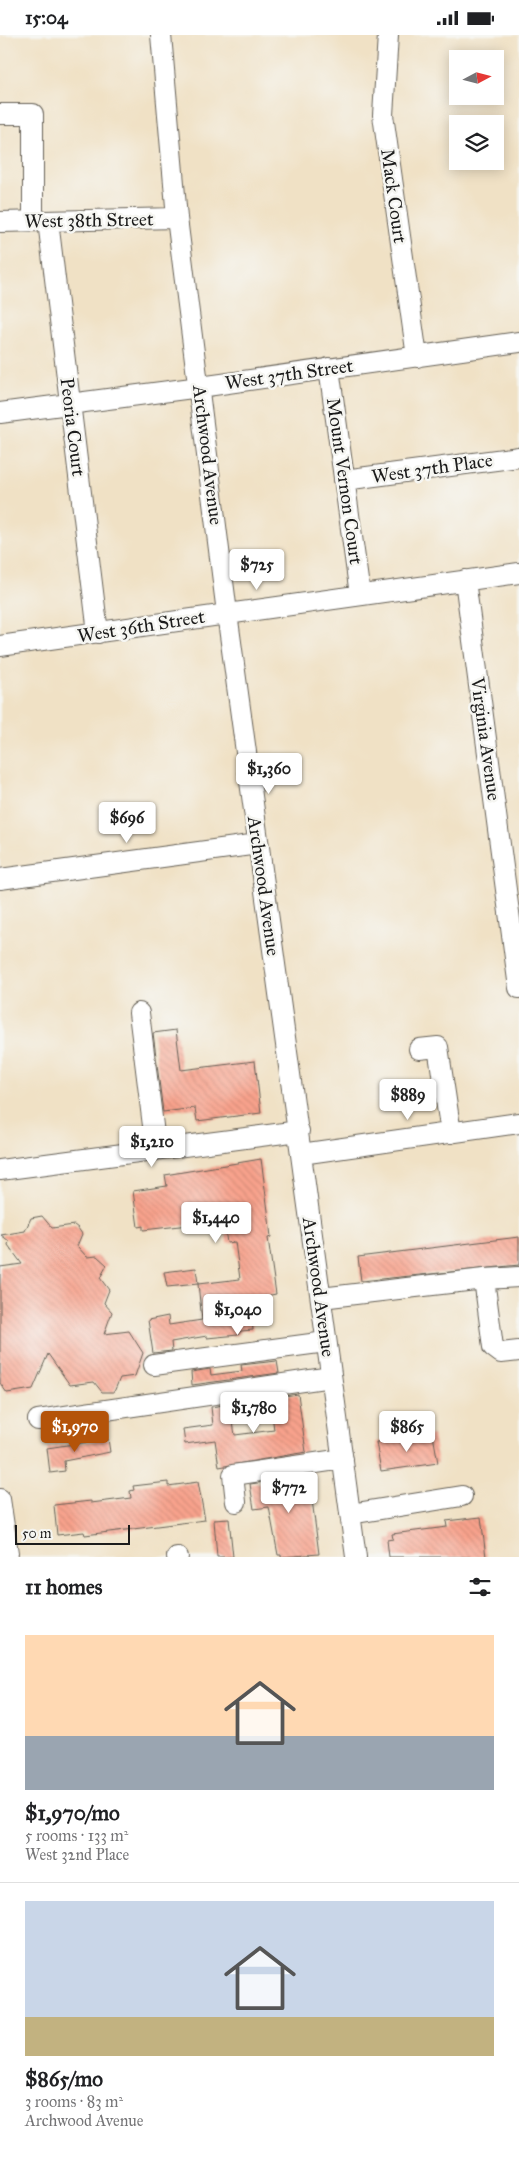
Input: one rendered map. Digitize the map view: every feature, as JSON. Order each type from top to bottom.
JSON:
[{"type":"street","name":"Archwood Avenue","points":[[161,35],[177,218],[200,387],[227,613],[356,1557]]},
{"type":"street","name":"Mack Court","points":[[388,35],[383,115],[417,357]]},
{"type":"street","name":"Peoria Court","points":[[0,114],[33,114],[40,221],[70,403],[98,633]]},
{"type":"street","name":"West 38th Street","points":[[0,222],[177,218]]},
{"type":"street","name":"West 37th Street","points":[[0,413],[519,342]]},
{"type":"street","name":"Mount Vernon Court","points":[[329,367],[360,595]]},
{"type":"street","name":"West 37th Place","points":[[344,480],[519,457]]},
{"type":"street","name":"West 36th Street","points":[[0,646],[519,573]]},
{"type":"street","name":"Virginia Avenue","points":[[465,580],[519,988]]},
{"type":"street","points":[[0,879],[258,844]]},
{"type":"street","points":[[139,1013],[156,1150]]},
{"type":"street","points":[[419,1049],[438,1047],[451,1133]]},
{"type":"street","points":[[301,1154],[519,1123]]},
{"type":"street","points":[[0,1170],[299,1131]]},
{"type":"street","points":[[320,1298],[484,1279],[519,1277]]},
{"type":"street","points":[[484,1279],[493,1347],[501,1353],[519,1351]]},
{"type":"street","points":[[154,1365],[326,1342]]},
{"type":"street","points":[[38,1421],[331,1377]]},
{"type":"street","points":[[236,1502],[233,1475],[343,1459]]},
{"type":"street","points":[[350,1514],[462,1496]]},
{"type":"street","points":[[0,1499],[8,1553],[0,1554]]},
{"type":"building","points":[[176,1030],[181,1070],[255,1061],[261,1113],[197,1121],[195,1108],[163,1112],[153,1033]]},
{"type":"building","points":[[261,1159],[271,1237],[268,1238],[276,1294],[250,1299],[253,1330],[241,1331],[238,1335],[207,1338],[207,1336],[171,1342],[172,1351],[153,1353],[148,1320],[168,1316],[169,1325],[202,1320],[198,1284],[240,1279],[235,1242],[227,1243],[223,1216],[197,1219],[198,1224],[143,1230],[143,1226],[138,1227],[133,1191],[167,1186],[165,1175]]},
{"type":"building","points":[[42,1216],[52,1228],[74,1225],[78,1228],[82,1234],[77,1246],[87,1257],[97,1256],[107,1265],[100,1278],[109,1290],[104,1303],[112,1312],[104,1334],[129,1331],[143,1353],[135,1376],[120,1378],[114,1392],[102,1392],[94,1382],[70,1385],[48,1354],[33,1389],[7,1393],[0,1383],[0,1267],[22,1264],[8,1245],[9,1241],[1,1235],[25,1231],[31,1218]]},
{"type":"building","points":[[519,1237],[519,1265],[361,1281],[358,1257]]},
{"type":"building","points":[[196,1268],[198,1284],[167,1287],[164,1272]]},
{"type":"building","points":[[277,1361],[279,1373],[192,1385],[191,1372],[210,1369],[211,1375],[242,1371],[241,1365]]},
{"type":"building","points":[[298,1394],[306,1452],[219,1467],[215,1440],[185,1444],[183,1429],[213,1425],[211,1407],[230,1404],[235,1435],[274,1430],[270,1398]]},
{"type":"building","points":[[433,1435],[438,1463],[381,1471],[376,1442]]},
{"type":"building","points":[[108,1439],[110,1452],[64,1461],[65,1471],[50,1473],[47,1448]]},
{"type":"building","points":[[309,1476],[319,1554],[281,1557],[281,1555],[278,1555],[269,1507],[254,1509],[250,1484]]},
{"type":"building","points":[[168,1482],[168,1486],[198,1482],[205,1520],[85,1535],[84,1532],[57,1535],[54,1505],[131,1498],[130,1491],[134,1490],[133,1486]]},
{"type":"building","points":[[481,1517],[486,1557],[389,1557],[387,1540],[393,1539],[392,1534],[447,1527],[446,1521]]},
{"type":"building","points":[[229,1519],[233,1557],[217,1557],[214,1520]]}]
